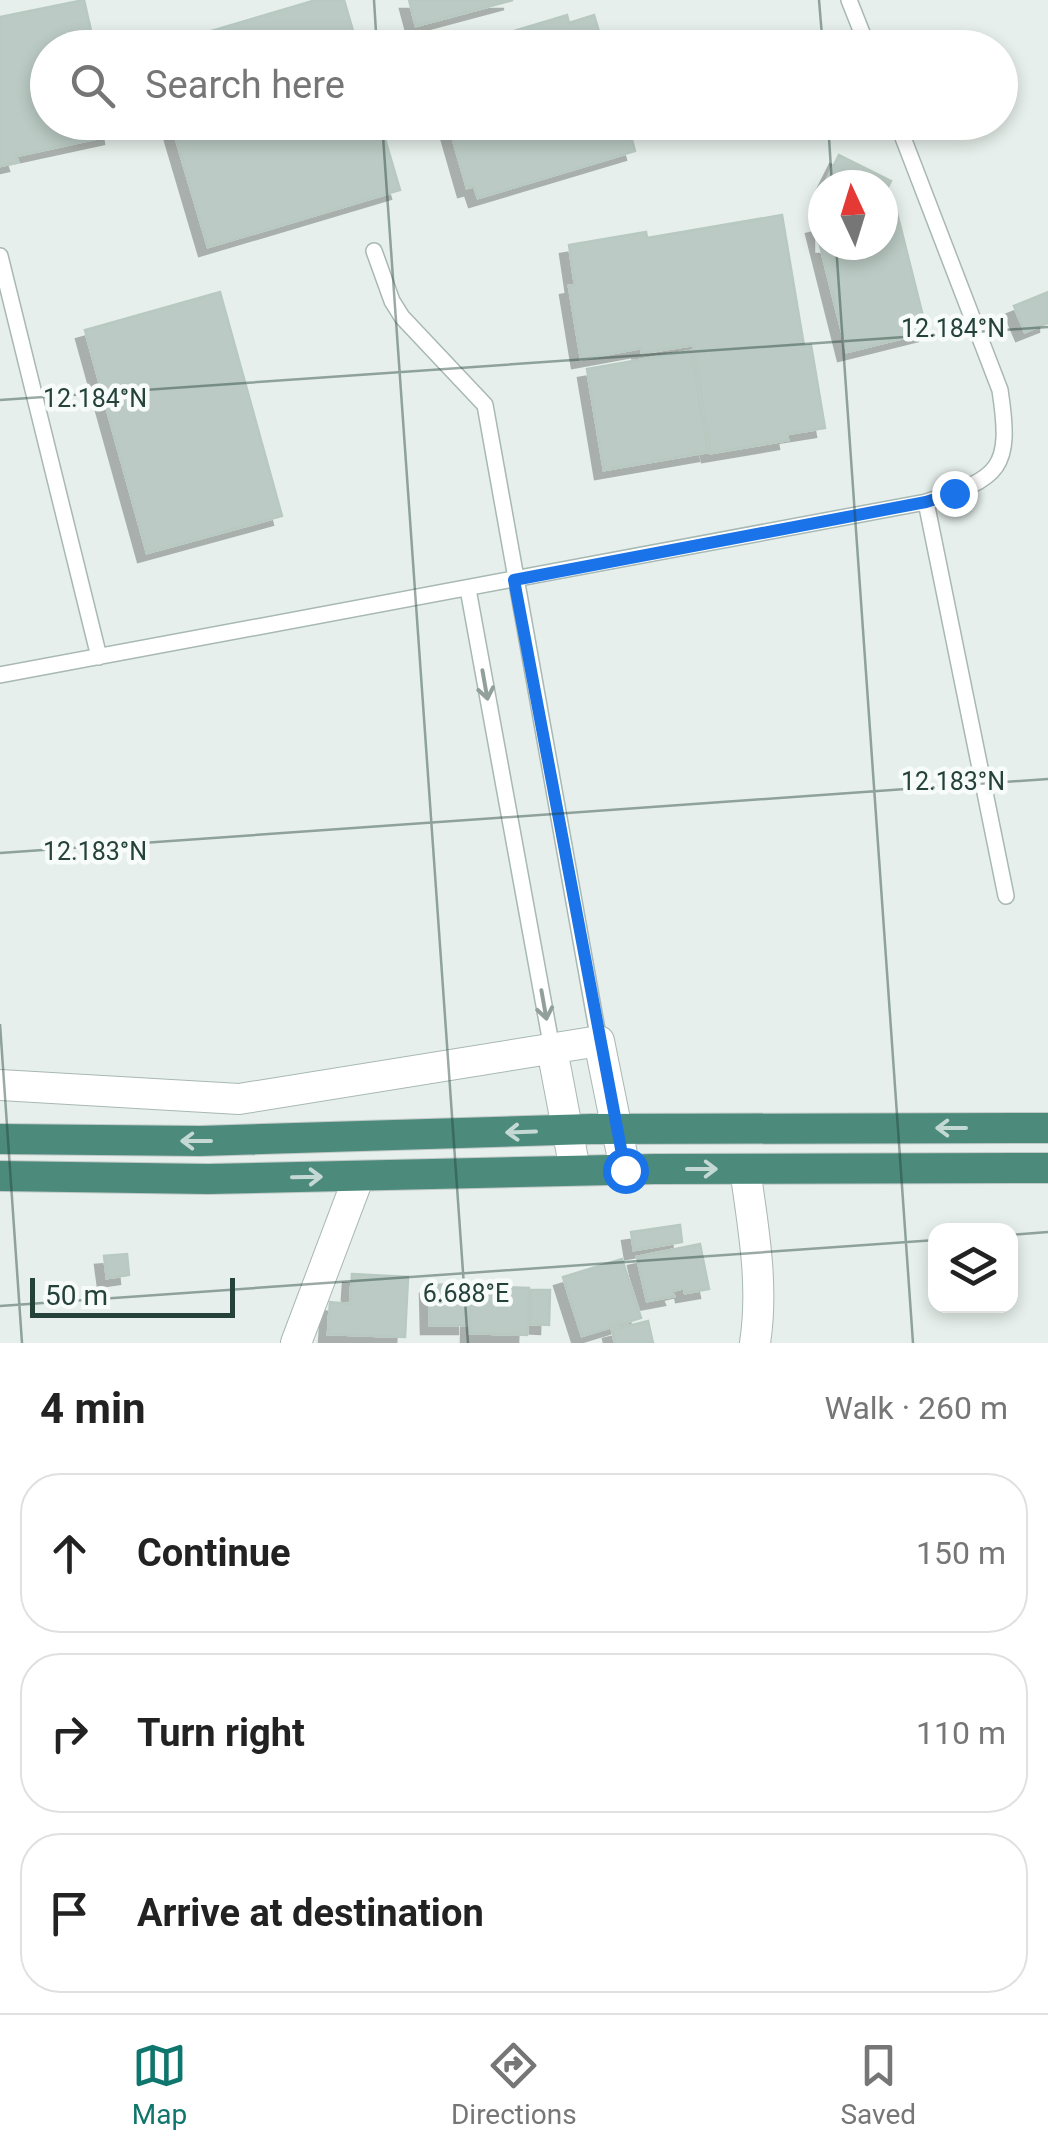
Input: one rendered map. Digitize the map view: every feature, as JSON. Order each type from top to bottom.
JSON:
[{"type":"highway","points":[[0,1139],[200,1141],[616,1129],[1048,1128]]},
{"type":"highway","points":[[0,1176],[208,1179],[574,1170],[1048,1168]]},
{"type":"street","points":[[0,1085],[239,1099],[599,1041],[625,1170]]},
{"type":"street","points":[[552,1049],[574,1170]]},
{"type":"street","points":[[744,1169],[755,1238],[760,1315],[755,1343]]},
{"type":"street","points":[[296,1343],[359,1176]]},
{"type":"lane","points":[[849,0],[861,30]]},
{"type":"lane","points":[[0,675],[926,502],[979,482],[999,465],[1007,436],[1000,390],[904,140]]},
{"type":"lane","points":[[374,251],[402,317],[485,404],[599,1041]]},
{"type":"lane","points":[[0,256],[99,657]]},
{"type":"lane","points":[[926,502],[1006,896]]},
{"type":"lane","points":[[468,589],[552,1049]]},
{"type":"building","points":[[84,0],[91,30],[30,30],[30,140],[90,140],[16,156],[18,162],[0,166],[0,17]]},
{"type":"building","points":[[316,0],[344,0],[353,30],[215,30]]},
{"type":"building","points":[[409,0],[513,0],[416,26]]},
{"type":"building","points":[[567,15],[569,23],[594,15],[599,30],[517,30]]},
{"type":"building","points":[[176,140],[385,140],[400,190],[208,247]]},
{"type":"building","points":[[453,140],[632,140],[635,151],[478,198],[474,186],[467,188]]},
{"type":"building","points":[[839,155],[869,170],[832,170]]},
{"type":"building","points":[[782,215],[804,346],[811,345],[825,428],[787,434],[788,440],[711,453],[693,345],[642,353],[641,348],[581,359],[569,286],[575,285],[569,245],[646,232],[647,238]]},
{"type":"building","points":[[898,217],[927,332],[847,352],[824,260],[898,260]]},
{"type":"building","points":[[220,292],[282,516],[147,553],[85,330]]},
{"type":"building","points":[[1048,292],[1048,323],[1025,332],[1014,306]]},
{"type":"building","points":[[691,351],[708,452],[604,470],[587,369]]},
{"type":"building","points":[[680,1225],[682,1242],[634,1250],[631,1232]]},
{"type":"building","points":[[700,1244],[709,1289],[685,1293],[684,1288],[672,1291],[674,1296],[647,1301],[637,1257]]},
{"type":"building","points":[[127,1254],[129,1275],[107,1278],[104,1256]]},
{"type":"building","points":[[622,1259],[641,1318],[582,1336],[563,1277]]},
{"type":"building","points":[[352,1274],[408,1277],[405,1337],[328,1334],[330,1302],[350,1304]]},
{"type":"building","points":[[467,1284],[467,1325],[430,1325],[429,1285]]},
{"type":"building","points":[[471,1286],[529,1288],[527,1335],[470,1333]]},
{"type":"building","points":[[531,1290],[550,1290],[549,1325],[530,1324]]},
{"type":"building","points":[[648,1321],[653,1343],[615,1343],[612,1330]]},
{"type":"route","points":[[625,1170],[514,580],[926,502],[954,493]]}]
